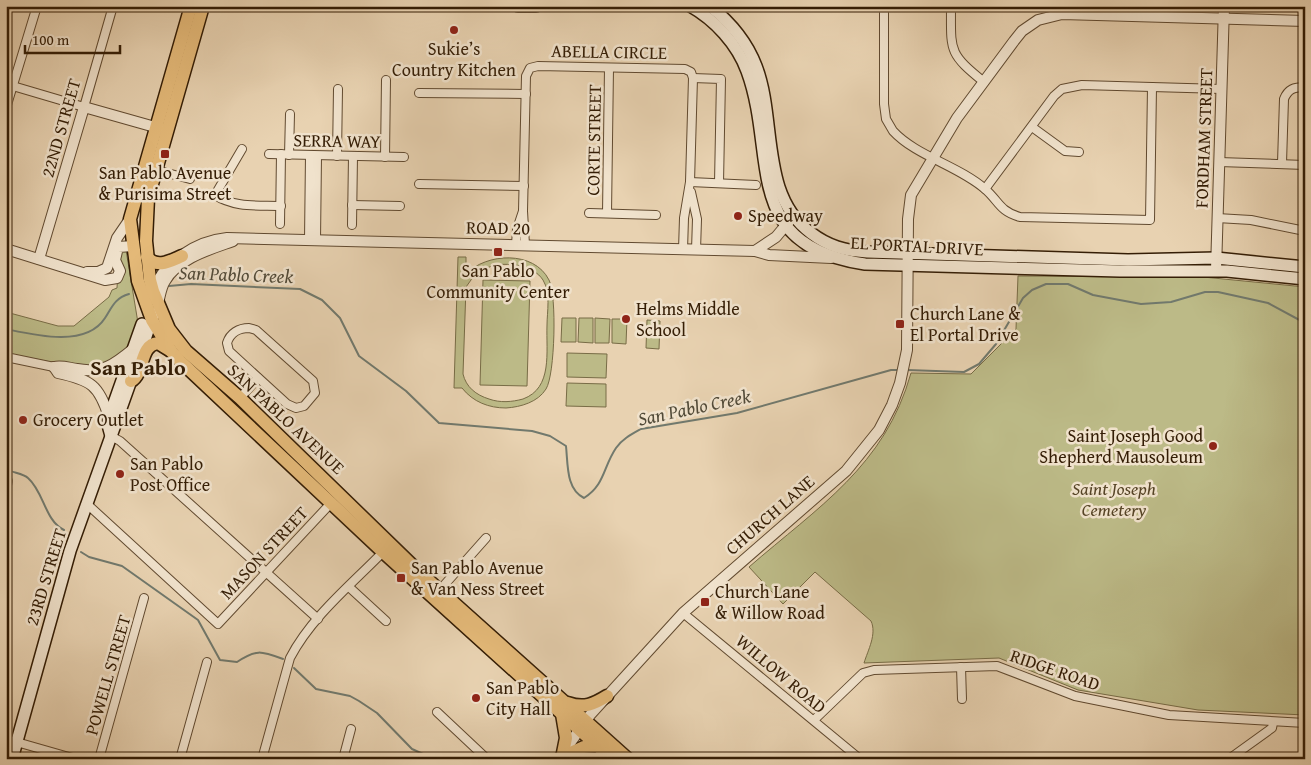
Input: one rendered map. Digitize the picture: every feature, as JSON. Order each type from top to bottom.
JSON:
[{"type":"main road","name":"SAN PABLO AVENUE","points":[[191,6],[161,129],[156,170],[148,198],[146,222],[152,306],[186,351],[238,396],[370,525],[387,548]]},
{"type":"main road","name":"SAN PABLO AVENUE","points":[[202,6],[130,219],[138,281],[152,306],[171,351],[344,514],[387,548],[437,594],[535,676],[564,708]]},
{"type":"main road","points":[[518,6],[536,6]]},
{"type":"main road","name":"EL PORTAL DRIVE","points":[[690,6],[723,33],[746,69],[753,92],[767,185],[773,202],[805,242],[831,258],[865,264],[907,259],[1128,260],[1216,258],[1305,267]]},
{"type":"main road","name":"EL PORTAL DRIVE","points":[[710,6],[738,34],[756,65],[763,89],[778,185],[789,221],[818,239],[843,250],[907,259],[1120,271],[1216,270],[1305,279]]},
{"type":"main road","points":[[148,257],[157,264],[182,256]]},
{"type":"main road","name":"23RD STREET","points":[[111,436],[108,425],[109,417],[133,348],[152,306]]},
{"type":"main road","name":"23RD STREET","points":[[12,759],[11,740],[70,551],[131,381],[152,306]]},
{"type":"main road","points":[[131,381],[137,375],[146,350],[151,345],[158,343],[171,351]]},
{"type":"main road","points":[[344,514],[351,516],[363,528],[368,528],[370,525]]},
{"type":"main road","name":"SAN PABLO AVENUE","points":[[437,594],[499,657],[628,759]]},
{"type":"main road","points":[[499,657],[504,657],[526,675],[535,676]]},
{"type":"main road","points":[[561,756],[566,738],[564,708],[586,706],[607,696]]},
{"type":"main road","name":"SAN PABLO AVENUE","points":[[583,725],[598,746],[612,759]]},
{"type":"main road","points":[[561,756],[584,747],[598,746]]},
{"type":"street","points":[[6,108],[10,85],[37,6]]},
{"type":"street","name":"22ND STREET","points":[[39,259],[113,6]]},
{"type":"street","points":[[884,6],[884,104],[886,119],[897,136],[985,189],[1001,208],[1020,217],[1150,220],[1152,87]]},
{"type":"street","points":[[951,6],[951,42],[954,54],[960,62],[984,82]]},
{"type":"street","name":"FORDHAM STREET","points":[[1216,270],[1224,6]]},
{"type":"street","name":"CHURCH LANE","points":[[561,756],[607,696],[682,613],[853,464],[879,430],[892,405],[900,383],[904,362],[908,325],[907,259],[909,201],[932,157],[1022,31],[1048,16],[1062,14],[1305,21]]},
{"type":"street","name":"ABELLA CIRCLE","points":[[521,245],[526,76],[530,68],[538,66],[685,69],[691,72],[693,78]]},
{"type":"street","name":"CORTE STREET","points":[[607,214],[609,68]]},
{"type":"street","points":[[683,250],[684,218],[690,182],[693,78],[721,79],[719,183]]},
{"type":"street","points":[[385,157],[386,80]]},
{"type":"street","points":[[10,85],[161,129]]},
{"type":"street","points":[[985,189],[1054,96],[1062,88],[1082,85],[1222,89]]},
{"type":"street","points":[[1282,163],[1284,99],[1287,91],[1305,87]]},
{"type":"street","points":[[337,156],[338,90]]},
{"type":"street","points":[[419,93],[526,94]]},
{"type":"street","points":[[280,224],[290,114]]},
{"type":"street","points":[[1032,127],[1065,151],[1080,152]]},
{"type":"street","points":[[242,149],[215,195],[223,200],[240,205],[281,206]]},
{"type":"street","name":"SERRA WAY","points":[[269,154],[404,158]]},
{"type":"street","points":[[312,240],[314,156]]},
{"type":"street","points":[[352,226],[353,156]]},
{"type":"street","points":[[1219,162],[1305,165]]},
{"type":"street","points":[[156,170],[190,179]]},
{"type":"street","points":[[690,182],[756,185]]},
{"type":"street","points":[[690,182],[697,219],[696,250]]},
{"type":"street","points":[[419,184],[524,186]]},
{"type":"street","points":[[352,205],[400,206]]},
{"type":"street","points":[[589,213],[656,215]]},
{"type":"street","points":[[1217,218],[1251,220],[1305,231]]},
{"type":"street","points":[[6,249],[84,272],[98,272],[107,268],[117,238],[130,219]]},
{"type":"street","points":[[755,252],[766,246],[789,221]]},
{"type":"street","name":"ROAD 20","points":[[152,306],[159,278],[182,256],[204,242],[227,238],[696,250],[831,258]]},
{"type":"street","name":"ROAD 20","points":[[152,306],[166,280],[182,265],[206,251],[240,239]]},
{"type":"street","points":[[84,272],[90,277],[105,280],[117,278],[120,271],[115,260],[118,247],[133,246]]},
{"type":"street","points":[[240,328],[256,330],[313,381],[315,393],[304,406],[294,408],[256,376],[228,349],[228,339],[240,328]]},
{"type":"street","points":[[6,357],[54,367],[95,372],[115,364],[133,348]]},
{"type":"street","points":[[54,367],[58,373],[78,377],[96,388],[104,400],[109,417]]},
{"type":"street","points":[[238,396],[256,376]]},
{"type":"street","points":[[111,436],[120,441],[265,574],[318,619]]},
{"type":"street","points":[[6,490],[8,481]]},
{"type":"street","name":"MASON STREET","points":[[87,504],[218,624],[332,502]]},
{"type":"street","points":[[437,594],[486,538]]},
{"type":"street","points":[[262,759],[290,658],[298,644],[318,619],[387,548]]},
{"type":"street","points":[[349,587],[386,621]]},
{"type":"street","name":"POWELL STREET","points":[[100,759],[144,598]]},
{"type":"street","name":"WILLOW ROAD","points":[[682,613],[860,759]]},
{"type":"street","points":[[180,759],[207,662]]},
{"type":"street","points":[[961,666],[962,699]]},
{"type":"street","name":"RIDGE ROAD","points":[[814,720],[864,673],[874,670],[997,666],[1075,696],[1169,715],[1273,723],[1305,723]]},
{"type":"street","points":[[437,712],[487,759]]},
{"type":"street","points":[[1229,759],[1272,728],[1273,723]]},
{"type":"street","points":[[343,759],[351,729]]},
{"type":"street","points":[[11,740],[76,759]]},
{"type":"green space","points":[[126,250],[138,323],[127,349],[118,359],[85,369],[6,353],[6,312],[58,326],[74,326],[109,297],[112,290],[117,288],[119,251]]},
{"type":"green space","points":[[458,257],[466,257],[466,274],[485,262],[497,259],[521,259],[533,263],[542,270],[549,280],[553,301],[553,352],[549,381],[543,394],[529,403],[506,408],[493,407],[482,403],[471,397],[462,388],[454,388]],"holes":[[[501,264],[521,266],[534,271],[543,280],[548,297],[547,357],[544,378],[533,394],[523,399],[506,402],[493,400],[476,393],[466,383],[463,374],[466,287],[476,273]]]},
{"type":"green space","name":"Saint Joseph Cemetery","points":[[1018,276],[1203,277],[1305,287],[1305,715],[1198,710],[1078,690],[999,658],[864,663],[873,631],[871,621],[815,572],[783,604],[749,567],[824,504],[867,459],[884,434],[899,406],[911,373],[971,374],[1016,329]]},
{"type":"green space","points":[[483,280],[530,281],[527,386],[480,385]]},
{"type":"green space","points":[[562,318],[576,318],[576,342],[561,342]]},
{"type":"green space","points":[[579,318],[593,318],[593,343],[578,342]]},
{"type":"green space","points":[[595,318],[610,319],[609,343],[595,343]]},
{"type":"green space","points":[[612,319],[627,319],[626,344],[612,343]]},
{"type":"green space","points":[[647,320],[660,321],[659,349],[646,348]]},
{"type":"green space","points":[[567,353],[607,354],[606,378],[567,377]]},
{"type":"green space","points":[[567,383],[606,384],[606,407],[566,406]]},
{"type":"waterway","name":"San Pablo Creek","points":[[169,286],[191,284],[300,289],[322,300],[340,318],[359,356],[406,391],[439,423],[532,431],[550,436],[566,446],[571,483],[578,494],[584,498],[591,493],[600,481],[618,445],[641,429],[737,413],[891,370],[900,370]]},
{"type":"waterway","name":"San Pablo Creek","points":[[907,370],[964,372],[979,364],[996,344],[1023,298],[1032,290],[1046,284],[1068,284],[1093,295],[1141,304],[1171,302],[1205,292],[1218,292],[1268,303],[1305,323]]},
{"type":"waterway","name":"San Pablo Creek","points":[[6,329],[59,337],[85,333],[96,327],[105,318],[117,300],[129,294]]},
{"type":"waterway","points":[[6,469],[28,478],[38,491],[48,513],[58,526],[64,530]]},
{"type":"waterway","points":[[81,552],[89,557],[122,566],[198,620],[220,660],[237,662],[254,653],[269,654],[283,659]]},
{"type":"waterway","points":[[294,668],[316,689],[350,696],[359,701],[377,713],[412,749],[434,759]]},
{"type":"place","name":"Sukie’s Country Kitchen","points":[[454,30]]},
{"type":"place","name":"San Pablo Avenue & Purisima Street","points":[[165,154]]},
{"type":"place","name":"Speedway","points":[[738,216]]},
{"type":"place","name":"San Pablo Community Center","points":[[498,252]]},
{"type":"place","name":"Helms Middle School","points":[[626,319]]},
{"type":"place","name":"Church Lane & El Portal Drive","points":[[900,324]]},
{"type":"place","name":"Grocery Outlet","points":[[23,420]]},
{"type":"place","name":"Saint Joseph Good Shepherd Mausoleum","points":[[1213,446]]},
{"type":"place","name":"San Pablo Post Office","points":[[120,474]]},
{"type":"place","name":"San Pablo Avenue & Van Ness Street","points":[[401,578]]},
{"type":"place","name":"Church Lane & Willow Road","points":[[705,602]]},
{"type":"place","name":"San Pablo City Hall","points":[[476,698]]},
{"type":"district","name":"San Pablo","points":[[138,367]]}]
